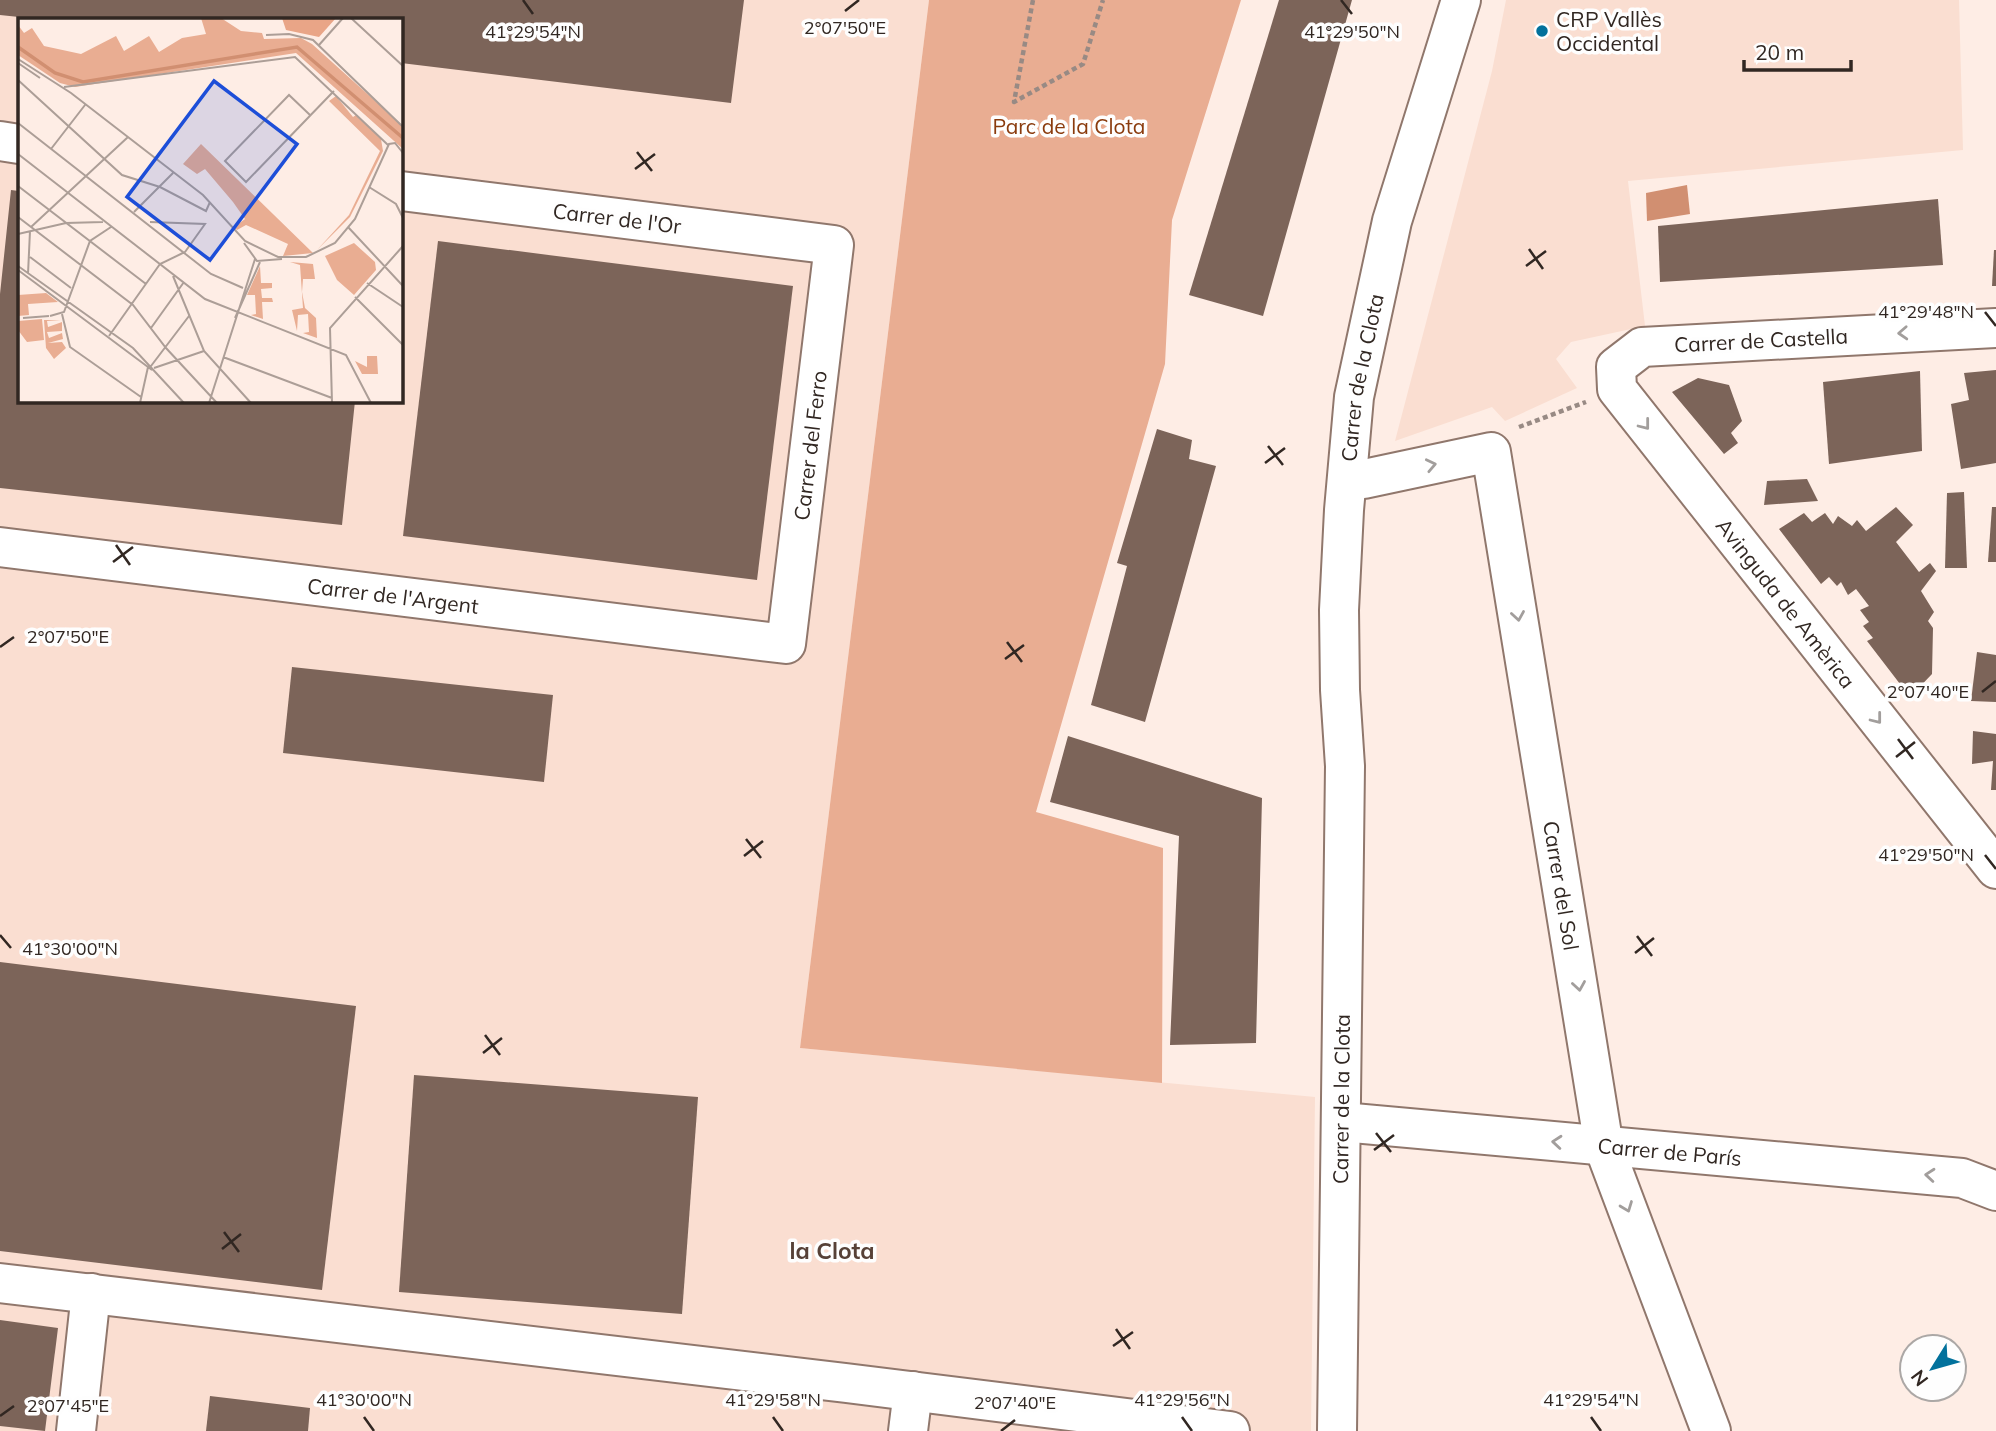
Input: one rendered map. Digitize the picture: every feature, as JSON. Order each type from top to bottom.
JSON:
[{"type":"street","name":"Carrer de la Clota","points":[[1337,1431],[1345,765],[1339,610],[1344,510],[1354,397],[1392,221],[1461,0]]},
{"type":"street","name":"Carrer de la Clota","points":[[1345,765],[1355,682],[1364,479],[1377,403],[1402,275],[1476,24],[1480,0]]},
{"type":"street","points":[[0,141],[18,144]]},
{"type":"street","name":"Carrer de l'Or","points":[[402,191],[834,244]]},
{"type":"street","name":"Carrer del Ferro","points":[[786,644],[834,244]]},
{"type":"street","name":"Carrer de Castella","points":[[1616,367],[1642,347],[1996,328]]},
{"type":"street","name":"Avinguda de Amèrica","points":[[1616,367],[1617,389],[1996,869]]},
{"type":"street","name":"Carrer del Sol","points":[[1364,479],[1491,452],[1604,1147],[1711,1431]]},
{"type":"street","name":"Carrer de l'Argent","points":[[0,547],[786,644]]},
{"type":"street","name":"Carrer de París","points":[[1342,1122],[1962,1178],[1996,1191]]},
{"type":"street","points":[[0,1283],[1230,1431]]},
{"type":"street","points":[[76,1431],[90,1293]]},
{"type":"street","points":[[908,1431],[913,1391]]},
{"type":"path","points":[[1033,0],[1014,102],[1083,64],[1103,0]]},
{"type":"path","points":[[1518,428],[1593,399]]},
{"type":"shaded area","points":[[0,0],[929,0],[800,1048],[1315,1097],[1311,1431],[0,1431]]},
{"type":"shaded area","points":[[1506,0],[1959,0],[1963,150],[1628,181],[1645,326],[1571,342],[1556,359],[1577,388],[1505,421],[1492,407],[1395,441],[1492,71]]},
{"type":"shaded area","points":[[1687,185],[1690,214],[1647,221],[1646,193]]},
{"type":"green space","name":"Parc de la Clota","points":[[929,0],[1241,0],[1172,220],[1165,364],[1036,812],[1163,848],[1162,1083],[800,1048]]},
{"type":"building","points":[[0,0],[744,0],[731,103],[402,63],[402,18],[28,18],[0,15]]},
{"type":"building","points":[[1279,0],[1352,0],[1263,316],[1189,295]]},
{"type":"building","points":[[11,190],[18,191],[18,402],[355,402],[342,525],[0,488],[0,294]]},
{"type":"building","points":[[1938,199],[1943,265],[1660,282],[1658,226]]},
{"type":"building","points":[[438,241],[793,286],[757,580],[403,536]]},
{"type":"building","points":[[1994,250],[1996,286],[1992,286]]},
{"type":"building","points":[[1996,370],[1996,463],[1961,469],[1951,404],[1969,400],[1964,373]]},
{"type":"building","points":[[1920,371],[1922,451],[1829,464],[1823,382]]},
{"type":"building","points":[[1698,378],[1729,385],[1742,421],[1731,433],[1738,443],[1724,454],[1672,392]]},
{"type":"building","points":[[1157,429],[1192,440],[1189,459],[1216,466],[1145,722],[1091,705],[1127,566],[1117,563]]},
{"type":"building","points":[[1807,479],[1818,501],[1764,505],[1767,481]]},
{"type":"building","points":[[1964,492],[1967,568],[1945,568],[1947,493]]},
{"type":"building","points":[[1896,507],[1913,525],[1896,542],[1919,572],[1930,563],[1936,571],[1921,591],[1934,612],[1928,621],[1933,628],[1932,674],[1910,697],[1867,641],[1873,638],[1863,626],[1869,622],[1860,610],[1869,606],[1856,589],[1848,595],[1841,582],[1837,586],[1829,577],[1821,584],[1779,529],[1804,513],[1812,522],[1825,513],[1833,524],[1838,516],[1852,526],[1857,520],[1866,531]]},
{"type":"building","points":[[1992,507],[1996,507],[1996,562],[1988,562]]},
{"type":"building","points":[[1977,652],[1996,655],[1996,702],[1971,701]]},
{"type":"building","points":[[292,667],[553,695],[544,782],[283,753]]},
{"type":"building","points":[[1973,731],[1996,734],[1996,790],[1991,790],[1993,761],[1972,764]]},
{"type":"building","points":[[1068,736],[1262,798],[1256,1043],[1170,1045],[1179,836],[1050,802]]},
{"type":"building","points":[[0,962],[356,1006],[322,1290],[0,1251]]},
{"type":"building","points":[[414,1075],[698,1097],[682,1314],[399,1292]]},
{"type":"building","points":[[0,1320],[58,1328],[45,1431],[0,1426]]},
{"type":"building","points":[[210,1396],[310,1408],[308,1431],[206,1431]]},
{"type":"place","name":"CRP Vallès Occidental","points":[[1542,31]]},
{"type":"district","name":"la Clota","points":[[832,1250]]}]
